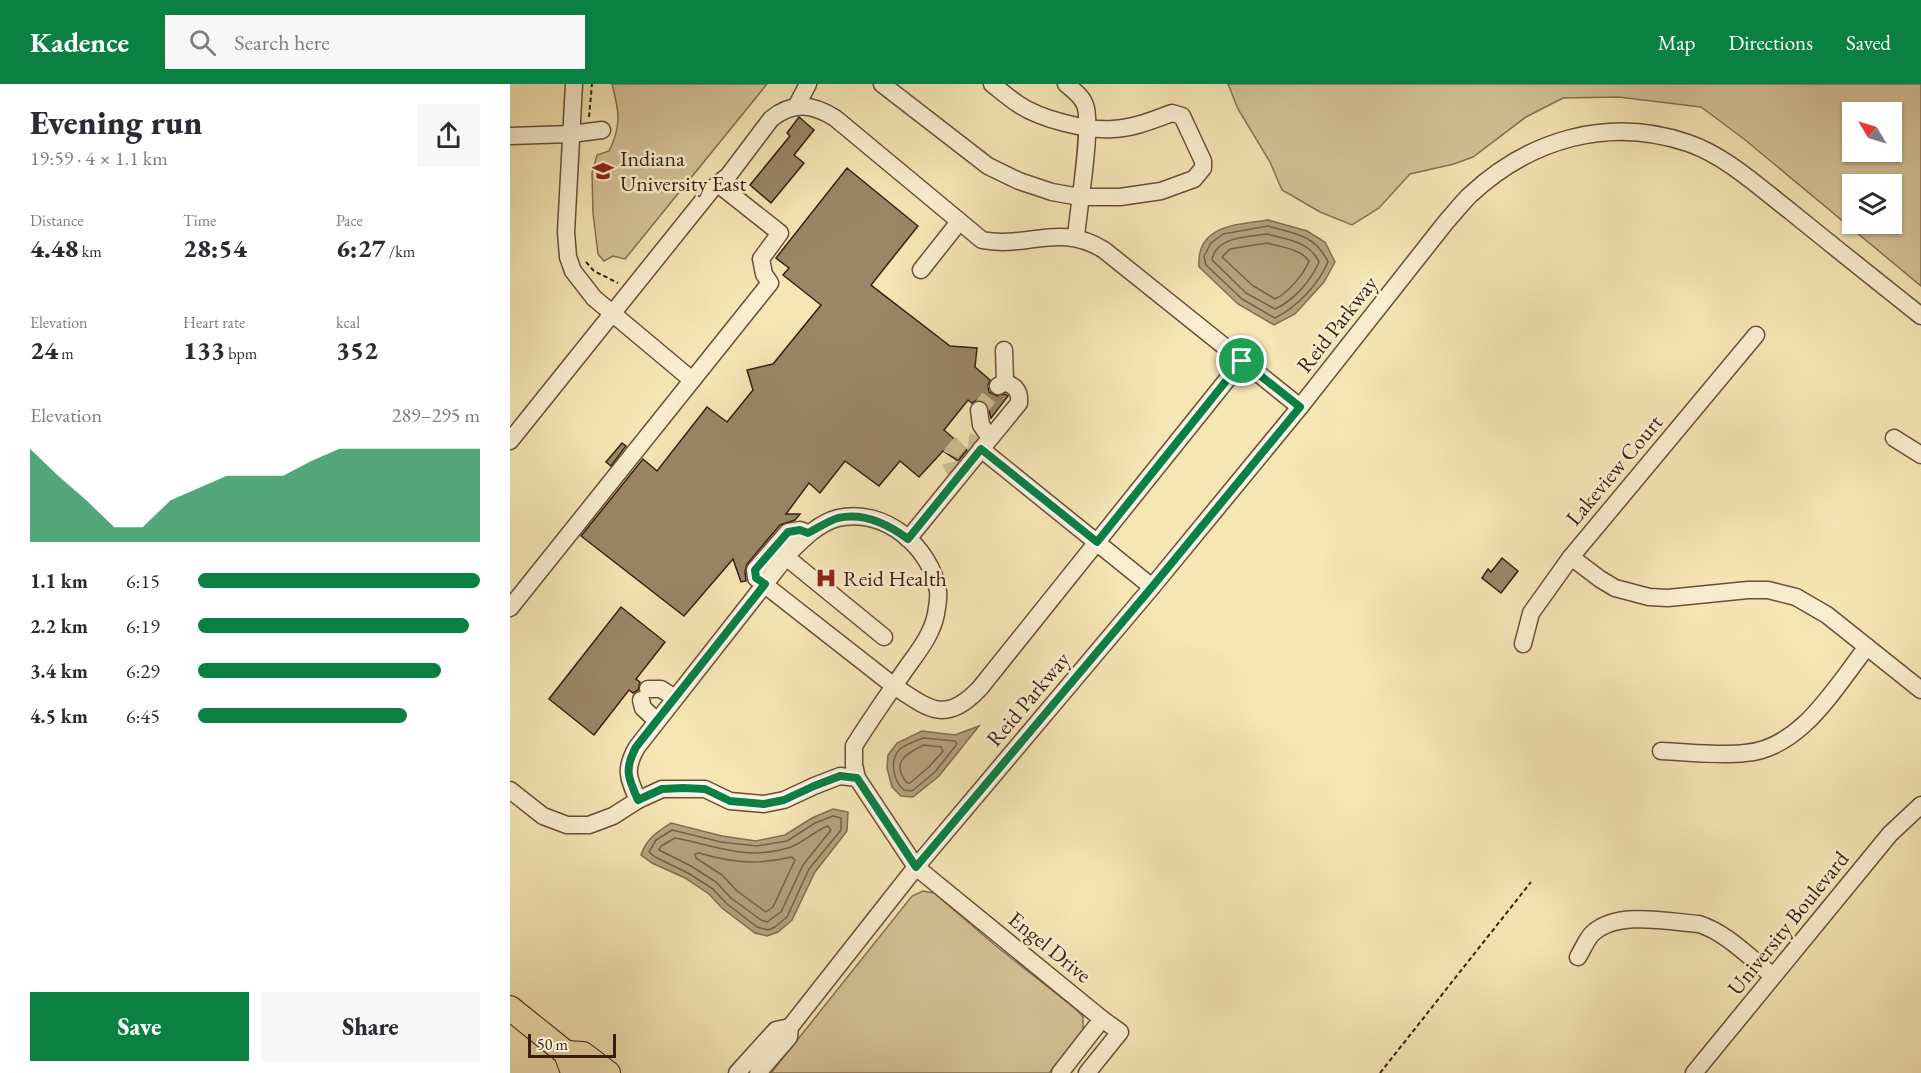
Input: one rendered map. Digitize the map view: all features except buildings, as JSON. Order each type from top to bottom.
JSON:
[{"type":"highway","points":[[510,1008],[566,1053],[571,1067],[578,1073]]},
{"type":"highway","points":[[566,1053],[583,1054],[608,1073]]},
{"type":"street","points":[[574,84],[587,132],[566,232],[568,257],[573,271],[581,284],[612,314],[693,380]]},
{"type":"street","points":[[797,105],[808,84]]},
{"type":"street","points":[[882,84],[988,166],[1019,182],[1052,192],[1080,196],[1120,197],[1161,191],[1194,179],[1203,168],[1203,160],[1182,116],[1178,114],[1172,113],[1140,125],[1113,129],[1088,128],[1055,120],[1020,106],[992,84]]},
{"type":"street","points":[[1066,84],[1077,93],[1085,105],[1088,128],[1076,237]]},
{"type":"street","points":[[510,441],[718,184],[728,176],[771,119],[780,112],[797,105],[812,106],[835,118],[982,240],[994,242],[1060,236],[1090,241],[1300,407]]},
{"type":"street","name":"Reid Parkway","points":[[758,1073],[789,1037],[790,1027],[916,867],[1152,587],[1469,196],[1495,174],[1552,144],[1606,131],[1632,132],[1689,144],[1717,158],[1750,180],[1921,316]]},
{"type":"street","points":[[510,136],[587,132]]},
{"type":"street","points":[[510,608],[770,283],[764,274],[761,259],[780,233],[718,184]]},
{"type":"street","points":[[921,270],[959,222]]},
{"type":"street","name":"Lakeview Court","points":[[1523,644],[1531,613],[1571,557],[1756,336]]},
{"type":"street","points":[[908,539],[1019,403],[1020,394],[1014,386],[1002,384],[1004,350]]},
{"type":"street","points":[[808,533],[800,530],[788,532],[755,570],[756,578],[894,686],[930,709],[944,710],[958,707],[970,699],[1242,361]]},
{"type":"street","points":[[979,410],[985,443],[1097,542],[1152,587]]},
{"type":"street","points":[[1894,438],[1921,455]]},
{"type":"street","points":[[510,790],[543,816],[567,825],[589,825],[613,816],[638,800],[662,789],[705,789],[730,801],[764,804],[784,800],[840,776],[857,778],[854,746],[926,639],[935,617],[938,593],[931,567],[920,550],[882,522],[859,516],[837,519],[808,533],[786,557],[636,747],[628,762],[632,786],[638,800]]},
{"type":"street","points":[[786,557],[884,637]]},
{"type":"street","points":[[1571,557],[1615,588],[1649,597],[1668,598],[1748,590],[1782,593],[1811,604],[1921,690]]},
{"type":"street","points":[[1661,751],[1746,753],[1777,745],[1803,727],[1867,647]]},
{"type":"street","points":[[657,721],[643,708],[644,694],[661,689],[675,698]]},
{"type":"street","name":"Engel Drive","points":[[857,778],[916,867],[1120,1032],[1088,1073]]},
{"type":"street","name":"University Boulevard","points":[[1694,1073],[1890,834],[1921,805]]},
{"type":"street","points":[[1578,957],[1592,933],[1620,920],[1699,924],[1709,927],[1726,938],[1773,976]]},
{"type":"street","points":[[1060,1073],[1102,1019]]},
{"type":"street","name":"Reid Parkway","points":[[737,1073],[776,1030],[790,1027]]},
{"type":"path","points":[[587,132],[592,84]]},
{"type":"path","points":[[581,252],[586,263],[594,271],[632,289]]},
{"type":"path","points":[[1380,1073],[1531,882]]},
{"type":"shaded area","points":[[612,84],[767,84],[625,259],[613,256],[604,261],[598,254],[593,213],[592,173],[597,155],[609,151],[618,125],[618,110]]},
{"type":"shaded area","points":[[1228,84],[1921,84],[1921,286],[1858,234],[1902,234],[1902,174],[1842,174],[1842,220],[1744,139],[1701,107],[1618,97],[1563,98],[1526,117],[1473,157],[1454,164],[1410,174],[1379,208],[1352,225],[1320,212],[1282,190],[1270,162],[1238,109]]},
{"type":"shaded area","points":[[923,891],[934,893],[1083,1017],[1083,1030],[1049,1073],[771,1073],[912,896]]},
{"type":"water","points":[[1268,220],[1307,231],[1325,242],[1335,262],[1324,282],[1295,314],[1274,325],[1238,304],[1199,267],[1200,253],[1204,243],[1211,235],[1231,226]]},
{"type":"water","points":[[979,726],[939,776],[913,797],[901,796],[892,787],[887,768],[888,755],[897,743],[922,731],[955,735]]},
{"type":"water","points":[[833,809],[848,812],[847,831],[815,872],[792,920],[778,932],[767,936],[755,933],[722,908],[709,894],[685,878],[652,863],[641,855],[649,840],[671,823],[722,836],[756,841],[785,835],[812,818]]},
{"type":"tunnel","points":[[979,410],[998,386]]},
{"type":"tunnel","points":[[959,476],[950,462],[954,450],[963,441],[971,442],[981,449]]},
{"type":"place","name":"Indiana University East","points":[[603,171]]},
{"type":"place","name":"Reid Health","points":[[826,578]]},
{"type":"route","points":[[1242,361],[1300,407],[916,867],[857,778],[840,776],[784,800],[764,804],[730,801],[705,789],[683,788],[662,789],[638,800],[632,786],[628,762],[636,747],[765,584],[756,578],[755,570],[788,532],[800,530],[808,533],[837,519],[859,516],[882,522],[908,539],[981,449],[1097,542],[1242,361]]}]
